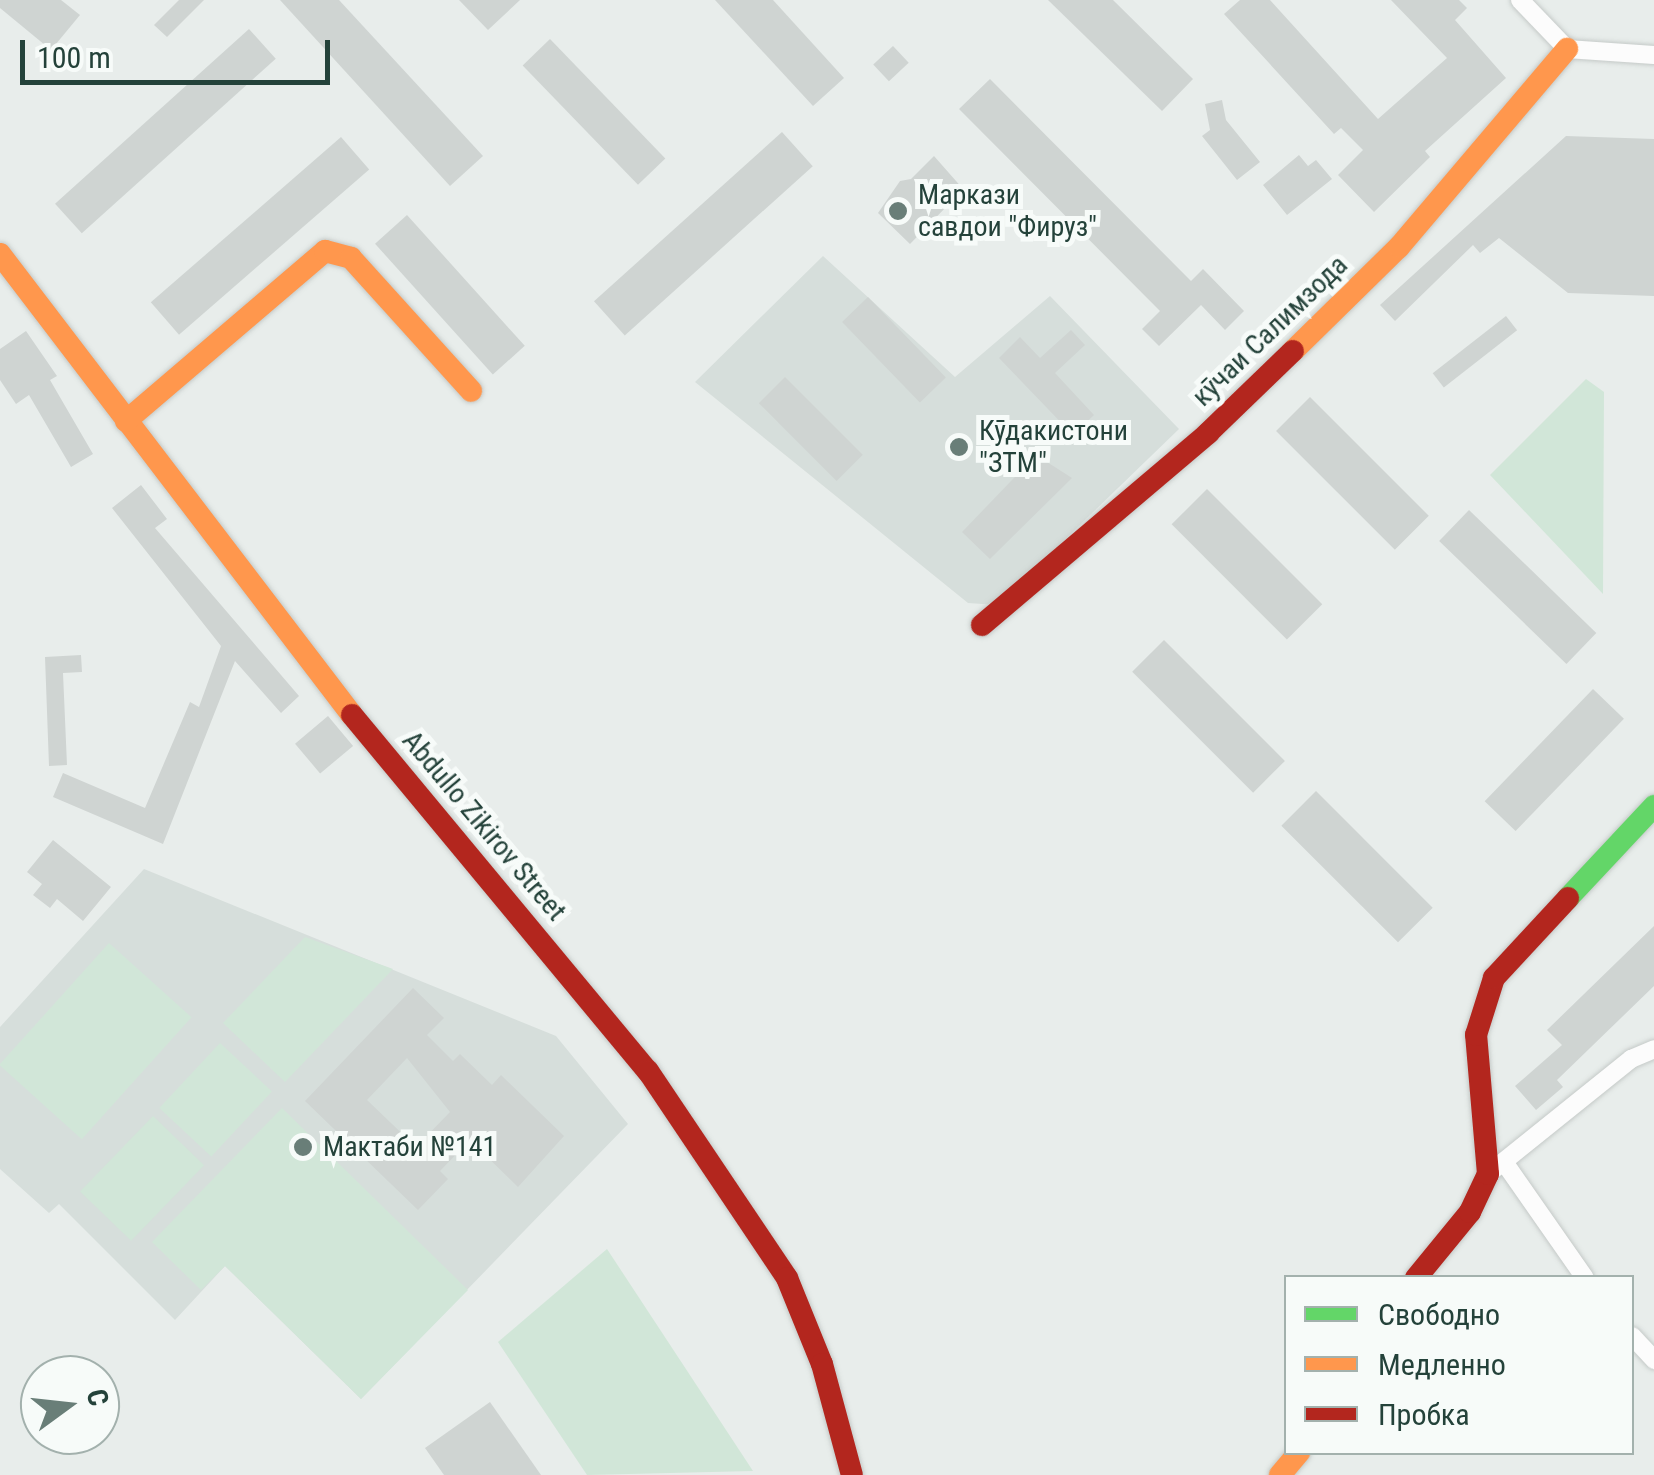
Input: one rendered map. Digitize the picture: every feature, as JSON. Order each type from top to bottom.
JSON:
[{"type":"street","points":[[1520,0],[1567,48],[1654,56]]},
{"type":"street","name":"кӯчаи Салимзода","points":[[982,625],[1208,433],[1399,247],[1567,48]]},
{"type":"street","points":[[126,422],[325,251],[351,258],[471,391]]},
{"type":"street","name":"Abdullo Zikirov Street","points":[[0,254],[304,656],[648,1070],[787,1278],[822,1364],[852,1475]]},
{"type":"street","points":[[1584,1275],[1496,1168],[1477,1065],[1482,1006],[1494,978],[1540,922],[1654,806]]},
{"type":"street","points":[[1418,1275],[1470,1212],[1496,1168],[1631,1058],[1654,1049]]},
{"type":"street","points":[[1634,1338],[1654,1360]]},
{"type":"street","points":[[1280,1475],[1297,1455]]},
{"type":"shaded area","points":[[823,256],[955,377],[1050,296],[1179,429],[997,605],[968,603],[695,382]]},
{"type":"shaded area","name":"Мактаби №141","points":[[144,869],[556,1036],[628,1124],[361,1399],[225,1266],[175,1320],[59,1204],[49,1213],[0,1169],[0,1027]]},
{"type":"green space","points":[[1586,379],[1604,392],[1603,594],[1490,475]]},
{"type":"green space","points":[[305,937],[393,969],[285,1082],[223,1023]]},
{"type":"green space","points":[[109,943],[191,1017],[82,1139],[0,1064]]},
{"type":"green space","points":[[220,1043],[272,1091],[211,1157],[159,1108]]},
{"type":"green space","points":[[282,1108],[468,1290],[361,1399],[225,1266],[201,1290],[152,1242]]},
{"type":"green space","points":[[153,1116],[204,1165],[131,1241],[80,1192]]},
{"type":"green space","points":[[607,1249],[753,1471],[587,1475],[498,1342]]},
{"type":"building","points":[[0,0],[61,0],[80,15],[51,50],[0,8]]},
{"type":"building","points":[[179,0],[204,0],[167,37],[154,25]]},
{"type":"building","points":[[280,0],[339,0],[483,156],[450,186]]},
{"type":"building","points":[[459,0],[520,0],[488,30]]},
{"type":"building","points":[[715,0],[773,0],[844,78],[813,106]]},
{"type":"building","points":[[1048,0],[1113,0],[1193,79],[1162,111]]},
{"type":"building","points":[[1240,0],[1270,0],[1378,119],[1447,58],[1391,0],[1459,0],[1467,8],[1455,20],[1506,78],[1425,151],[1430,157],[1374,212],[1338,175],[1363,150],[1341,128],[1334,134],[1224,14]]},
{"type":"building","points":[[249,29],[276,59],[82,233],[55,204]]},
{"type":"building","points":[[550,39],[665,158],[638,185],[523,65]]},
{"type":"building","points":[[893,46],[909,63],[889,81],[873,64]]},
{"type":"building","points":[[990,79],[1191,281],[1203,269],[1244,311],[1225,330],[1201,305],[1159,346],[1142,329],[1160,311],[959,109]]},
{"type":"building","points":[[1222,100],[1226,120],[1260,162],[1237,180],[1202,136],[1210,130],[1205,104]]},
{"type":"building","points":[[782,132],[813,166],[625,335],[594,301]]},
{"type":"building","points":[[1566,136],[1654,139],[1654,296],[1568,293],[1499,238],[1480,253],[1473,245],[1395,321],[1380,305]]},
{"type":"building","points":[[341,137],[369,169],[179,335],[151,302]]},
{"type":"building","points":[[1299,155],[1308,166],[1316,160],[1332,179],[1287,215],[1263,185]]},
{"type":"building","points":[[934,156],[971,198],[963,207],[950,203],[910,244],[878,213],[900,181],[911,179]]},
{"type":"building","points":[[407,215],[525,346],[493,375],[375,244]]},
{"type":"building","points":[[868,297],[946,378],[920,403],[842,322]]},
{"type":"building","points":[[1506,316],[1517,330],[1444,387],[1433,373]]},
{"type":"building","points":[[1071,330],[1085,345],[1055,373],[1094,415],[1073,435],[999,358],[1020,337],[1040,358]]},
{"type":"building","points":[[26,331],[57,376],[50,380],[93,454],[71,467],[29,395],[16,404],[0,380],[0,349]]},
{"type":"building","points":[[785,377],[863,455],[837,481],[759,403]]},
{"type":"building","points":[[1310,397],[1429,516],[1395,550],[1276,431]]},
{"type":"building","points":[[1036,455],[1072,478],[990,559],[962,532]]},
{"type":"building","points":[[141,485],[167,519],[155,528],[299,696],[281,713],[235,661],[163,844],[53,797],[63,773],[145,808],[190,702],[199,707],[221,646],[112,508]]},
{"type":"building","points":[[1207,489],[1322,604],[1287,640],[1172,524]]},
{"type":"building","points":[[1469,510],[1596,633],[1566,664],[1439,541]]},
{"type":"building","points":[[1164,640],[1285,761],[1253,793],[1132,672]]},
{"type":"building","points":[[81,655],[82,672],[63,673],[67,765],[49,766],[45,657]]},
{"type":"building","points":[[1593,689],[1624,719],[1516,831],[1485,801]]},
{"type":"building","points":[[328,716],[353,746],[320,774],[295,744]]},
{"type":"building","points":[[1316,791],[1433,908],[1398,942],[1281,826]]},
{"type":"building","points":[[53,840],[111,887],[83,921],[57,899],[50,908],[33,895],[42,884],[27,872]]},
{"type":"building","points":[[1654,926],[1654,986],[1557,1080],[1563,1087],[1536,1110],[1515,1086],[1562,1045],[1547,1030]]},
{"type":"building","points":[[413,988],[444,1018],[427,1035],[453,1061],[460,1054],[492,1085],[501,1075],[564,1136],[518,1187],[470,1140],[440,1171],[448,1179],[418,1210],[305,1101]],"holes":[[[407,1058],[450,1112],[416,1147],[367,1100]]]},
{"type":"building","points":[[490,1402],[541,1475],[444,1475],[425,1448]]},
{"type":"traffic: fast","points":[[1568,898],[1654,806]]},
{"type":"traffic: slow","points":[[1293,351],[1399,247],[1567,49]]},
{"type":"traffic: slow","points":[[126,421],[325,251],[351,258],[471,391]]},
{"type":"traffic: slow","points":[[0,254],[352,715]]},
{"type":"traffic: slow","points":[[1280,1475],[1297,1455]]},
{"type":"traffic: jam","points":[[982,625],[1208,433],[1293,351]]},
{"type":"traffic: jam","points":[[352,715],[648,1071],[787,1278],[822,1364],[852,1475]]},
{"type":"traffic: jam","points":[[1418,1275],[1470,1212],[1488,1174],[1476,1035],[1494,978],[1568,898]]},
{"type":"place","name":"Маркази савдои \"Фируз\"","points":[[898,211]]},
{"type":"place","name":"Кӯдакистони \"ЗТМ\"","points":[[959,447]]},
{"type":"place","name":"Мактаби №141","points":[[303,1147]]}]
